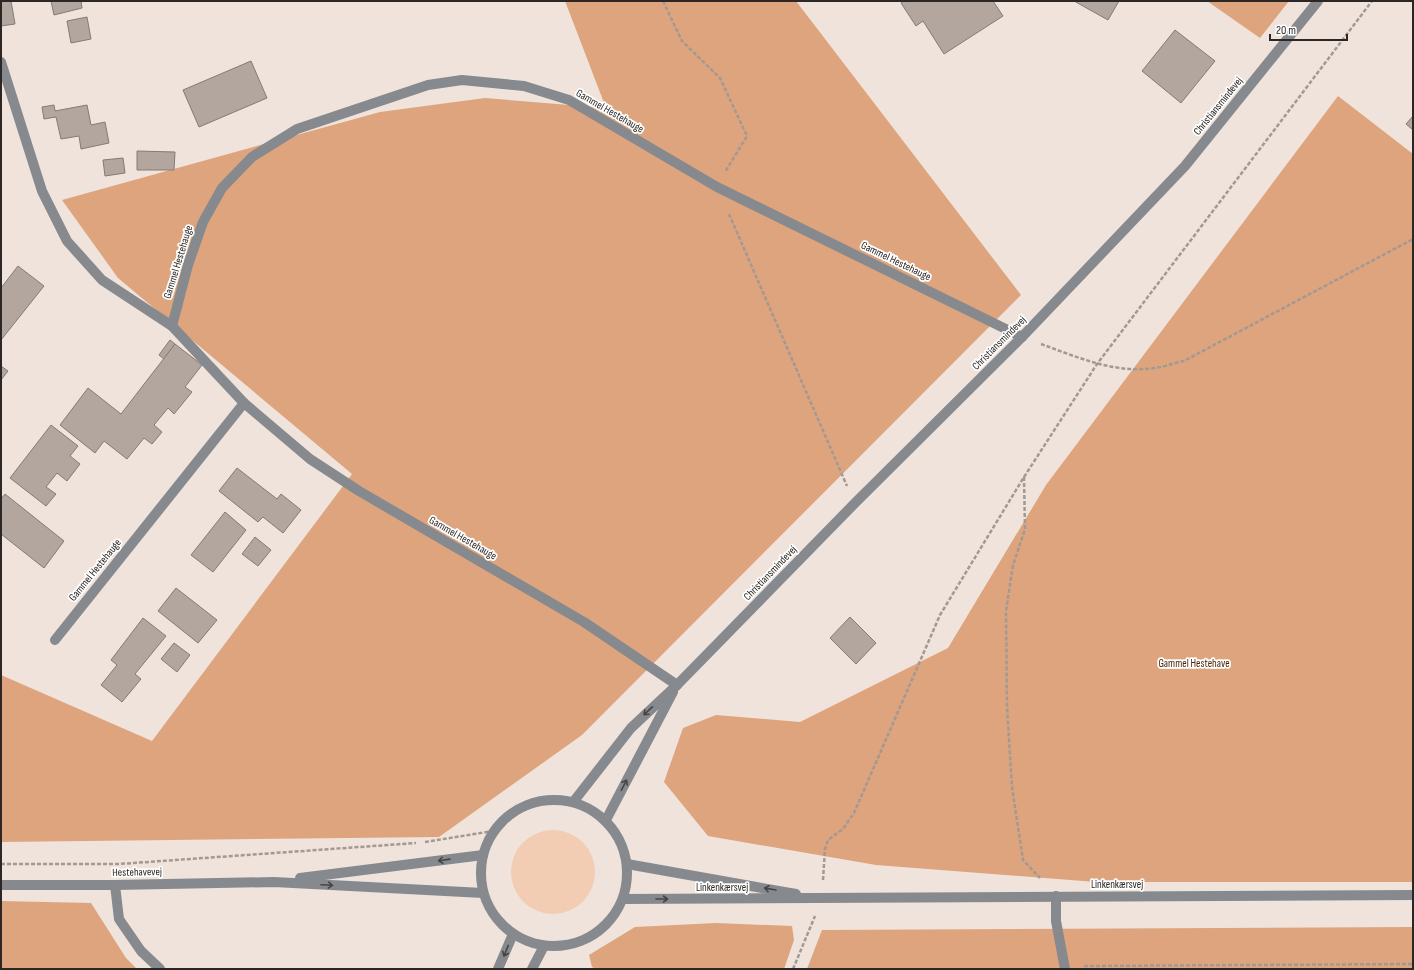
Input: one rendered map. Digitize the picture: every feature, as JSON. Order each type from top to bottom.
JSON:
[{"type":"street","name":"Christiansmindevej","points":[[574,802],[631,728],[677,685],[855,503],[1022,337],[1185,166],[1318,1]]},
{"type":"street","name":"Gammel Hestehauge","points":[[1,62],[42,191],[67,241],[102,280],[172,326],[244,403],[310,459],[359,491],[584,622],[677,685]]},
{"type":"street","name":"Gammel Hestehauge","points":[[172,326],[188,265],[203,222],[222,188],[252,157],[296,129],[428,84],[462,80],[524,86],[569,100],[717,186],[1022,337]]},
{"type":"street","name":"Gammel Hestehauge","points":[[55,640],[244,403]]},
{"type":"street","name":"Christiansmindevej","points":[[606,820],[677,685]]},
{"type":"street","points":[[551,799],[574,802],[586,806],[606,820],[619,838],[624,848],[627,864],[627,882],[623,899],[615,914],[604,926],[591,936],[576,943],[560,946],[544,946],[528,942],[513,934],[494,916],[484,893],[481,874],[483,855],[493,831],[509,814],[529,804],[551,799]]},
{"type":"street","name":"Hestehavevej","points":[[274,882],[483,855]]},
{"type":"street","name":"Linkenkærsvej","points":[[627,864],[822,898]]},
{"type":"street","name":"Hestehavevej","points":[[1,884],[115,885],[274,882],[484,893]]},
{"type":"street","points":[[115,885],[119,919],[141,951],[160,969]]},
{"type":"street","name":"Linkenkærsvej","points":[[623,899],[1413,895]]},
{"type":"street","points":[[1056,896],[1056,921],[1065,968]]},
{"type":"street","points":[[498,969],[513,934]]},
{"type":"street","points":[[532,969],[544,946]]},
{"type":"path","points":[[663,1],[682,41],[720,78],[747,136],[717,186],[855,503]]},
{"type":"path","points":[[794,969],[822,898],[825,849],[828,840],[843,829],[854,813],[940,615],[1024,477],[1097,364],[1372,1]]},
{"type":"path","points":[[1022,337],[1097,364],[1124,368],[1154,368],[1184,361],[1413,240]]},
{"type":"path","points":[[1024,477],[1025,529],[1013,565],[1006,611],[1007,707],[1012,787],[1023,860],[1056,896]]},
{"type":"path","points":[[1,864],[119,864],[418,843],[493,831]]},
{"type":"path","points":[[1065,968],[1413,964]]},
{"type":"shaded area","points":[[553,830],[561,831],[576,837],[588,849],[594,864],[594,880],[588,895],[576,907],[561,913],[553,914],[545,913],[530,907],[518,895],[512,880],[511,872],[512,864],[518,849],[530,837],[545,831]]},
{"type":"green space","points":[[565,1],[796,1],[1021,295],[582,735],[439,837],[1,842],[1,675],[152,741],[352,474],[118,278],[62,200],[380,112],[485,98],[606,108]]},
{"type":"green space","points":[[1207,1],[1289,1],[1260,38]]},
{"type":"green space","name":"Gammel Hestehave","points":[[1338,96],[1413,154],[1413,882],[1096,882],[876,865],[708,836],[664,782],[683,728],[716,715],[800,722],[948,648],[1046,485]]},
{"type":"green space","points":[[1,901],[91,903],[126,958],[137,969],[1,969]]},
{"type":"green space","points":[[716,923],[792,926],[794,940],[784,969],[596,969],[592,967],[589,955],[635,927]]},
{"type":"green space","points":[[1413,927],[1413,969],[807,969],[822,930]]},
{"type":"building","points":[[1,1],[11,1],[15,24],[1,26]]},
{"type":"building","points":[[51,1],[81,1],[82,8],[54,15]]},
{"type":"building","points":[[904,1],[993,1],[1003,16],[944,54],[923,21],[916,26],[901,3]]},
{"type":"building","points":[[1074,1],[1119,1],[1108,20]]},
{"type":"building","points":[[87,17],[91,39],[71,43],[67,21]]},
{"type":"building","points":[[1175,30],[1215,61],[1181,103],[1142,71]]},
{"type":"building","points":[[251,61],[267,98],[199,127],[183,90]]},
{"type":"building","points":[[54,105],[55,111],[87,105],[91,125],[105,122],[109,143],[81,149],[79,136],[61,139],[56,117],[44,119],[42,107]]},
{"type":"building","points":[[1413,116],[1413,130],[1406,124]]},
{"type":"building","points":[[137,151],[175,152],[174,170],[137,170]]},
{"type":"building","points":[[123,158],[125,173],[105,176],[103,160]]},
{"type":"building","points":[[18,266],[44,286],[1,340],[1,288]]},
{"type":"building","points":[[170,340],[175,344],[164,359],[159,355]]},
{"type":"building","points":[[175,344],[202,365],[185,387],[192,392],[174,414],[168,408],[154,425],[162,432],[152,444],[144,438],[127,459],[104,441],[95,453],[60,425],[88,388],[121,414]]},
{"type":"building","points":[[1,366],[8,371],[1,380]]},
{"type":"building","points":[[51,425],[78,446],[70,456],[80,464],[67,481],[57,473],[46,487],[56,494],[46,506],[10,478]]},
{"type":"building","points":[[237,468],[277,499],[281,494],[301,510],[283,533],[263,517],[258,522],[219,491]]},
{"type":"building","points":[[5,494],[64,541],[44,568],[1,534],[1,499]]},
{"type":"building","points":[[225,512],[246,530],[213,572],[191,555]]},
{"type":"building","points":[[255,537],[271,550],[258,566],[242,554]]},
{"type":"building","points":[[176,588],[217,620],[198,643],[158,611]]},
{"type":"building","points":[[850,617],[876,643],[856,664],[830,638]]},
{"type":"building","points":[[143,618],[166,636],[135,674],[141,679],[122,702],[101,685],[117,665],[111,660]]},
{"type":"building","points":[[174,643],[190,655],[177,672],[161,659]]}]
